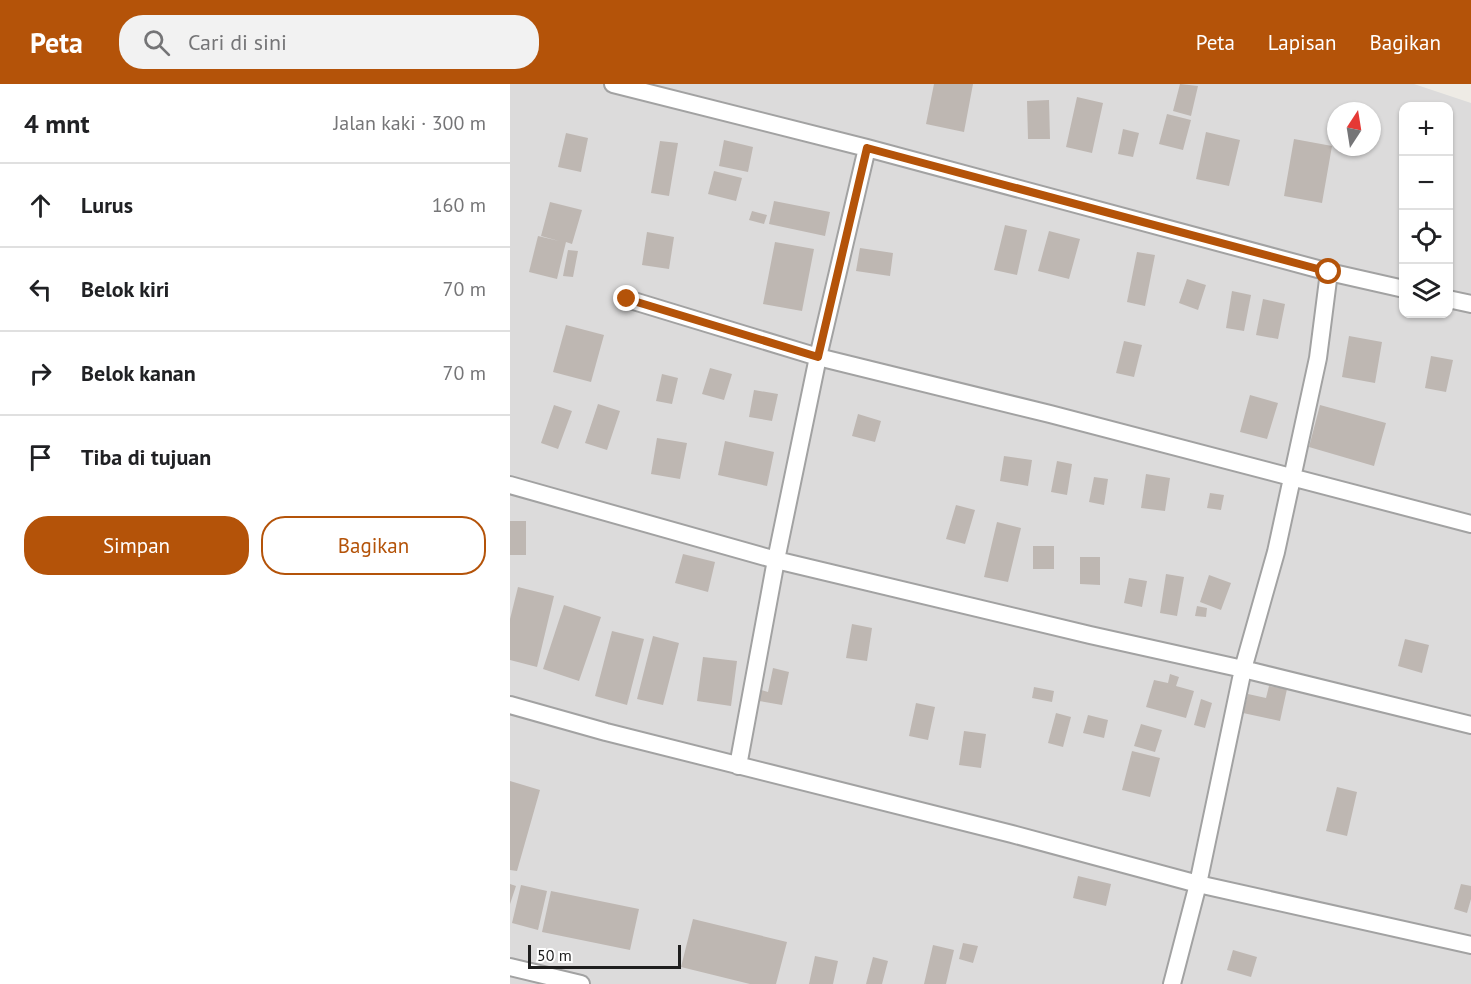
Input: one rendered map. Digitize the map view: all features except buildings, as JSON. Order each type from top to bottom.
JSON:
[{"type":"street","points":[[613,84],[867,148],[1329,272],[1399,288]]},
{"type":"street","points":[[738,766],[776,560],[818,357],[867,148]]},
{"type":"street","points":[[1172,984],[1198,884],[1243,669],[1276,552],[1318,358],[1329,272]]},
{"type":"street","points":[[627,299],[818,357],[1050,414],[1471,524]]},
{"type":"street","points":[[1453,300],[1471,304]]},
{"type":"street","points":[[510,485],[776,560],[1243,669],[1471,725]]},
{"type":"street","points":[[510,705],[606,732],[1012,834],[1198,884],[1471,945]]},
{"type":"street","points":[[510,967],[581,984]]},
{"type":"shaded area","points":[[510,84],[1414,84],[1471,103],[1471,984],[510,984]]},
{"type":"route","points":[[627,299],[818,357],[867,148],[1329,272]]}]
